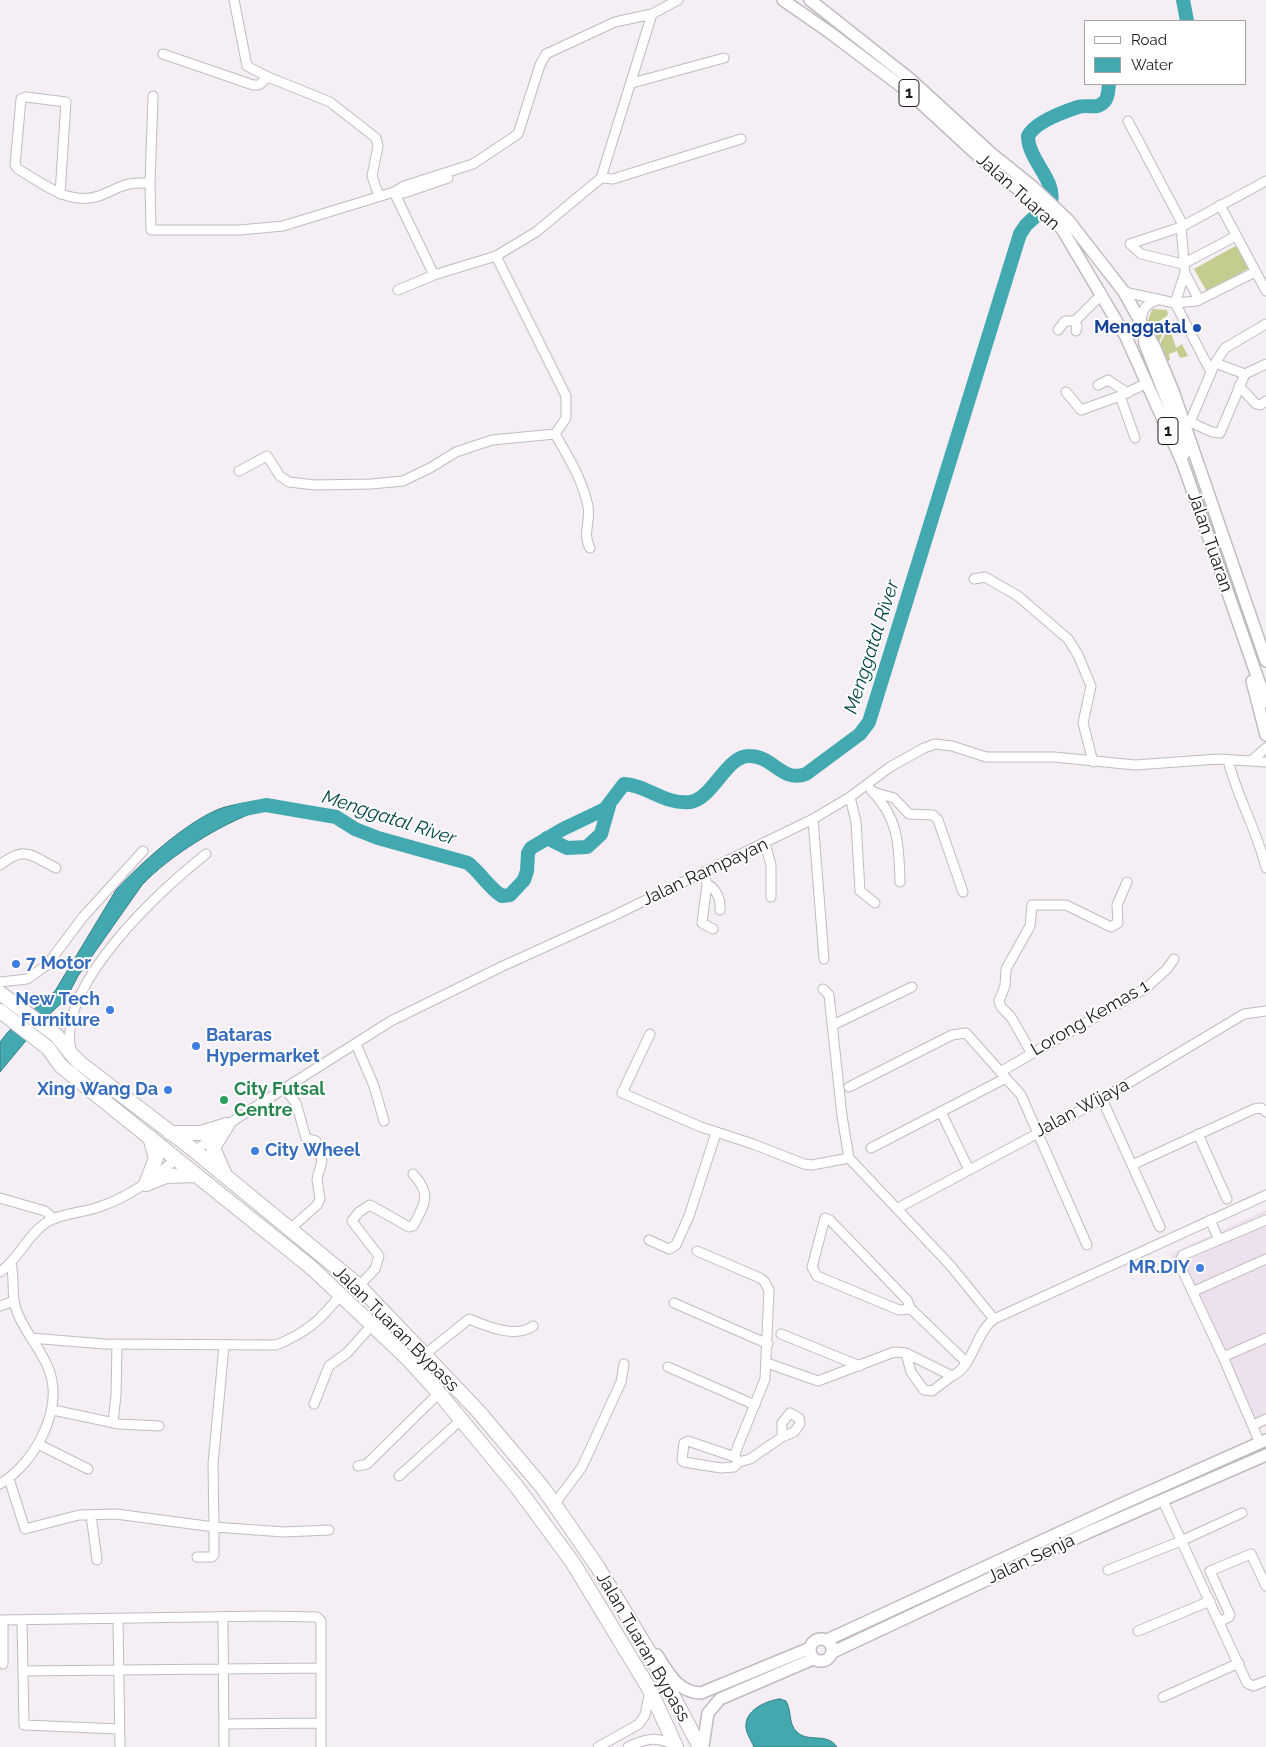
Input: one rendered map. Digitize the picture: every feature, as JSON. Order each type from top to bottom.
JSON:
[{"type":"highway","name":"Jalan Tuaran Bypass","points":[[0,993],[58,1036],[72,1055],[169,1133],[195,1151],[359,1286],[479,1412],[543,1488],[553,1506],[597,1566],[701,1747]]},
{"type":"highway","name":"Jalan Tuaran Bypass","points":[[0,1011],[48,1048],[61,1066],[341,1294],[440,1393],[549,1528],[608,1618],[650,1690],[676,1747]]},
{"type":"highway","points":[[169,1133],[202,1133],[227,1125]]},
{"type":"highway","points":[[226,1177],[214,1148],[227,1125]]},
{"type":"highway","points":[[146,1184],[156,1158],[150,1137]]},
{"type":"highway","points":[[195,1151],[202,1171],[332,1278],[341,1294]]},
{"type":"highway","points":[[146,1184],[166,1176],[195,1175]]},
{"type":"main road","name":"Jalan Tuaran","points":[[783,0],[910,93],[1000,176],[1031,191]]},
{"type":"main road","name":"Jalan Tuaran","points":[[810,0],[910,78],[992,154],[1065,224],[1124,292],[1162,364],[1188,424],[1206,485],[1266,661]]},
{"type":"main road","name":"Jalan Tuaran","points":[[1065,224],[1147,383],[1183,464],[1243,641],[1251,656],[1266,702]]},
{"type":"main road","points":[[1141,321],[1145,344],[1185,450],[1183,464]]},
{"type":"main road","points":[[1206,485],[1202,477],[1196,478],[1195,481],[1245,626],[1243,641],[1266,735]]},
{"type":"main road","name":"Jalan Senja","points":[[701,1747],[708,1713],[720,1699],[812,1653],[818,1639],[827,1640],[1115,1507],[1263,1442]]},
{"type":"main road","name":"Jalan Senja","points":[[812,1653],[824,1661],[830,1658],[832,1652],[1089,1532],[1266,1455]]},
{"type":"main road","name":"Jalan Senja","points":[[636,1631],[651,1646],[676,1684],[693,1693],[701,1693],[812,1653]]},
{"type":"main road","points":[[827,1640],[831,1645],[832,1652]]},
{"type":"street","points":[[234,0],[247,66],[268,77],[330,102],[371,134],[378,146],[372,176],[379,196]]},
{"type":"street","points":[[153,96],[149,223],[151,230],[155,232],[240,230],[283,226],[394,192],[404,186],[473,164],[518,134],[543,57],[627,18],[652,14],[678,0]]},
{"type":"street","points":[[398,290],[434,275],[496,256],[536,232],[601,178],[652,14]]},
{"type":"street","points":[[164,54],[253,85],[259,84],[268,77]]},
{"type":"street","points":[[632,83],[724,58]]},
{"type":"street","points":[[60,194],[66,102],[26,97],[20,99],[15,165],[60,194],[82,199],[97,197],[129,182],[150,183]]},
{"type":"street","points":[[1128,122],[1182,226],[1184,268],[1175,303],[1211,372]]},
{"type":"street","points":[[601,178],[614,179],[741,139]]},
{"type":"street","points":[[1199,300],[1184,268],[1141,254],[1130,244],[1182,226],[1266,181]]},
{"type":"street","points":[[394,192],[434,275]]},
{"type":"street","points":[[1220,205],[1266,291]]},
{"type":"street","points":[[1184,268],[1236,236]]},
{"type":"street","points":[[496,256],[566,396],[566,418],[555,434]]},
{"type":"street","points":[[1124,292],[1175,303],[1199,300],[1255,272]]},
{"type":"street","points":[[1075,321],[1102,294]]},
{"type":"street","points":[[1141,321],[1142,311],[1148,303],[1157,300]]},
{"type":"street","points":[[1058,330],[1065,320],[1075,321]]},
{"type":"street","points":[[1075,321],[1076,331]]},
{"type":"street","points":[[1266,324],[1225,348],[1215,363],[1188,424],[1220,433],[1244,374],[1266,364]]},
{"type":"street","points":[[1215,363],[1244,374]]},
{"type":"street","points":[[1098,385],[1108,380],[1124,394],[1135,438]]},
{"type":"street","points":[[1066,392],[1081,410],[1147,383]]},
{"type":"street","points":[[1239,386],[1256,404],[1260,405],[1266,401]]},
{"type":"street","points":[[239,471],[267,456],[280,476],[289,482],[370,484],[403,481],[430,468],[456,452],[492,440],[555,434]]},
{"type":"street","points":[[555,434],[582,481],[590,517],[586,534],[590,548]]},
{"type":"street","points":[[974,579],[985,577],[1018,596],[1072,645],[1091,686],[1083,723],[1093,762]]},
{"type":"street","name":"Jalan Rampayan","points":[[195,1151],[227,1125],[390,1022],[443,994],[766,843],[813,819],[850,797],[903,759],[935,744],[952,746],[986,756],[1054,757],[1135,765],[1228,760],[1266,762]]},
{"type":"street","points":[[1252,760],[1266,748]]},
{"type":"street","points":[[1228,760],[1232,776],[1258,836],[1266,868]]},
{"type":"street","points":[[865,785],[873,792],[896,828],[900,882]]},
{"type":"street","points":[[873,792],[894,798],[909,814],[933,815],[938,820],[963,892]]},
{"type":"street","points":[[850,797],[856,822],[860,891],[874,903]]},
{"type":"street","points":[[813,819],[824,959]]},
{"type":"street","points":[[766,843],[770,865],[771,897]]},
{"type":"street","points":[[0,982],[27,979],[47,965],[83,917],[143,850]]},
{"type":"street","points":[[0,865],[14,854],[22,852],[56,868]]},
{"type":"street","points":[[72,1055],[68,1038],[70,1021],[76,1004],[115,942],[172,880],[206,854]]},
{"type":"street","points":[[704,872],[707,884],[702,923],[713,929]]},
{"type":"street","points":[[1031,1052],[1011,1017],[1001,1007],[999,1001],[1006,986],[1006,969],[1030,926],[1032,905],[1066,905],[1111,927],[1118,923],[1117,905],[1127,882]]},
{"type":"street","points":[[707,884],[711,886],[720,899],[720,910]]},
{"type":"street","name":"Lorong Kemas 1","points":[[871,1148],[940,1112],[1003,1075],[1031,1052],[1146,988],[1167,969],[1174,959]]},
{"type":"street","points":[[824,988],[829,995],[842,1116],[849,1158],[950,1265],[994,1319]]},
{"type":"street","points":[[833,1026],[912,988]]},
{"type":"street","name":"Jalan Wijaya","points":[[898,1208],[1102,1099],[1244,1014],[1266,1011]]},
{"type":"street","points":[[849,1087],[952,1035],[961,1032],[966,1033],[1021,1095],[1087,1245]]},
{"type":"street","points":[[650,1034],[622,1093],[716,1133],[753,1144],[804,1164],[812,1165],[849,1158]]},
{"type":"street","points":[[356,1044],[374,1086],[384,1121]]},
{"type":"street","points":[[284,1088],[296,1103],[306,1138],[316,1141],[322,1160],[317,1179],[320,1199],[317,1205],[289,1230]]},
{"type":"street","points":[[1102,1099],[1160,1227]]},
{"type":"street","points":[[1132,1165],[1254,1108],[1261,1108],[1266,1112]]},
{"type":"street","points":[[940,1112],[968,1170]]},
{"type":"street","points":[[649,1240],[669,1249],[676,1245],[689,1216],[716,1133]]},
{"type":"street","points":[[1198,1134],[1227,1199]]},
{"type":"street","points":[[0,1272],[11,1264],[35,1233],[54,1219],[100,1207],[146,1184],[176,1158]]},
{"type":"street","points":[[359,1286],[375,1269],[378,1256],[352,1222],[359,1212],[370,1205],[400,1223],[409,1227],[412,1226],[426,1197],[424,1185],[413,1174]]},
{"type":"street","points":[[906,1354],[911,1372],[924,1390],[932,1391],[957,1374],[985,1328],[994,1319],[1266,1195]]},
{"type":"street","points":[[0,1198],[44,1211],[54,1219]]},
{"type":"street","points":[[911,1309],[902,1311],[817,1276],[812,1268],[825,1218],[830,1220],[907,1300],[911,1309],[966,1362]]},
{"type":"street","points":[[1210,1220],[1218,1240]]},
{"type":"street","points":[[1263,1442],[1253,1425],[1181,1268],[1180,1260],[1183,1255],[1266,1220]]},
{"type":"street","points":[[697,1251],[764,1281],[769,1290],[767,1363],[765,1379],[736,1451],[737,1459],[734,1467],[721,1468],[688,1463],[682,1460],[684,1443],[688,1441],[737,1459],[750,1459],[782,1437]]},
{"type":"street","points":[[1192,1292],[1266,1259]]},
{"type":"street","points":[[0,1484],[9,1478],[38,1444],[53,1410],[54,1390],[49,1369],[16,1311],[11,1264]]},
{"type":"street","points":[[31,1338],[117,1344],[276,1346],[299,1336],[318,1321],[341,1294]]},
{"type":"street","points":[[0,1306],[14,1301]]},
{"type":"street","points":[[674,1303],[768,1344]]},
{"type":"street","points":[[424,1355],[468,1318],[486,1326],[518,1332],[533,1326]]},
{"type":"street","points":[[314,1404],[329,1366],[347,1353],[372,1325]]},
{"type":"street","points":[[781,1334],[860,1366]]},
{"type":"street","points":[[1223,1357],[1266,1338]]},
{"type":"street","points":[[113,1422],[116,1395],[117,1344]]},
{"type":"street","points":[[197,1557],[212,1557],[214,1555],[213,1464],[224,1346]]},
{"type":"street","points":[[767,1363],[818,1381],[860,1366],[885,1354],[906,1354],[952,1376]]},
{"type":"street","points":[[553,1506],[582,1468],[621,1382],[624,1364]]},
{"type":"street","points":[[668,1367],[755,1405]]},
{"type":"street","points":[[358,1466],[367,1464],[440,1393]]},
{"type":"street","points":[[53,1410],[94,1420],[128,1425],[159,1426]]},
{"type":"street","points":[[1253,1425],[1266,1418]]},
{"type":"street","points":[[399,1476],[462,1419]]},
{"type":"street","points":[[38,1444],[88,1469]]},
{"type":"street","points":[[9,1478],[24,1529],[55,1519],[116,1514],[214,1527],[284,1532],[329,1530]]},
{"type":"street","points":[[1163,1501],[1251,1686],[1266,1681]]},
{"type":"street","points":[[1108,1570],[1181,1541],[1242,1513]]},
{"type":"street","points":[[91,1515],[97,1560]]},
{"type":"street","points":[[1219,1622],[1230,1615],[1210,1571],[1251,1554],[1266,1586]]},
{"type":"street","points":[[1138,1631],[1210,1602]]},
{"type":"street","points":[[223,1617],[224,1747]]},
{"type":"street","points":[[3,1664],[2,1620],[223,1617],[317,1618],[321,1621],[321,1747]]},
{"type":"street","points":[[118,1619],[120,1747]]},
{"type":"street","points":[[22,1620],[24,1725],[119,1730]]},
{"type":"street","points":[[1163,1697],[1239,1663]]},
{"type":"street","points":[[23,1671],[320,1668]]},
{"type":"street","points":[[598,1747],[639,1724],[645,1715],[650,1690]]},
{"type":"street","points":[[224,1724],[321,1723]]},
{"type":"street","points":[[628,1747],[650,1737],[666,1740],[676,1747]]},
{"type":"shaded area","points":[[1266,1210],[1266,1427],[1252,1433],[1170,1254]]},
{"type":"green space","points":[[1239,244],[1249,268],[1207,292],[1194,269]]},
{"type":"green space","points":[[1152,309],[1167,310],[1168,315],[1158,322],[1158,327],[1164,331],[1159,342],[1148,320]]},
{"type":"green space","points":[[1166,332],[1171,332],[1176,348],[1182,344],[1188,356],[1180,358],[1177,351],[1169,354],[1170,360],[1168,361],[1160,344]]},
{"type":"water","points":[[256,801],[258,811],[212,832],[196,842],[166,863],[142,885],[78,976],[66,999],[43,1020],[0,1072],[0,1042],[8,1032],[55,991],[116,890],[151,856],[178,834],[206,815],[232,805]]},
{"type":"water","points":[[780,1699],[786,1701],[792,1725],[797,1732],[806,1737],[828,1740],[837,1747],[754,1747],[746,1730],[747,1719],[759,1706]]},
{"type":"waterway","name":"Menggatal River","points":[[1183,0],[1187,20]]},
{"type":"waterway","name":"Menggatal River","points":[[240,810],[266,805],[336,817],[355,829],[378,838],[468,863],[502,896],[510,895],[524,880],[527,871],[528,853],[531,848],[563,829],[605,809],[624,784],[632,785],[672,801],[690,802],[706,793],[734,762],[742,758],[758,757],[790,775],[798,776],[806,774],[860,734],[869,722],[1020,234],[1026,225],[1051,202],[1050,185],[1032,153],[1028,136],[1037,126],[1057,115],[1078,107],[1098,106],[1107,98],[1109,85]]},
{"type":"waterway","points":[[547,838],[567,848],[587,847],[601,834],[609,806]]},
{"type":"place","name":"Menggatal","points":[[1197,328]]},
{"type":"place","name":"7 Motor","points":[[16,964]]},
{"type":"place","name":"New Tech Furniture","points":[[110,1010]]},
{"type":"place","name":"Bataras Hypermarket","points":[[196,1046]]},
{"type":"place","name":"Xing Wang Da","points":[[168,1090]]},
{"type":"place","name":"City Futsal Centre","points":[[224,1100]]},
{"type":"place","name":"City Wheel","points":[[255,1151]]},
{"type":"place","name":"MR.DIY","points":[[1200,1268]]}]
